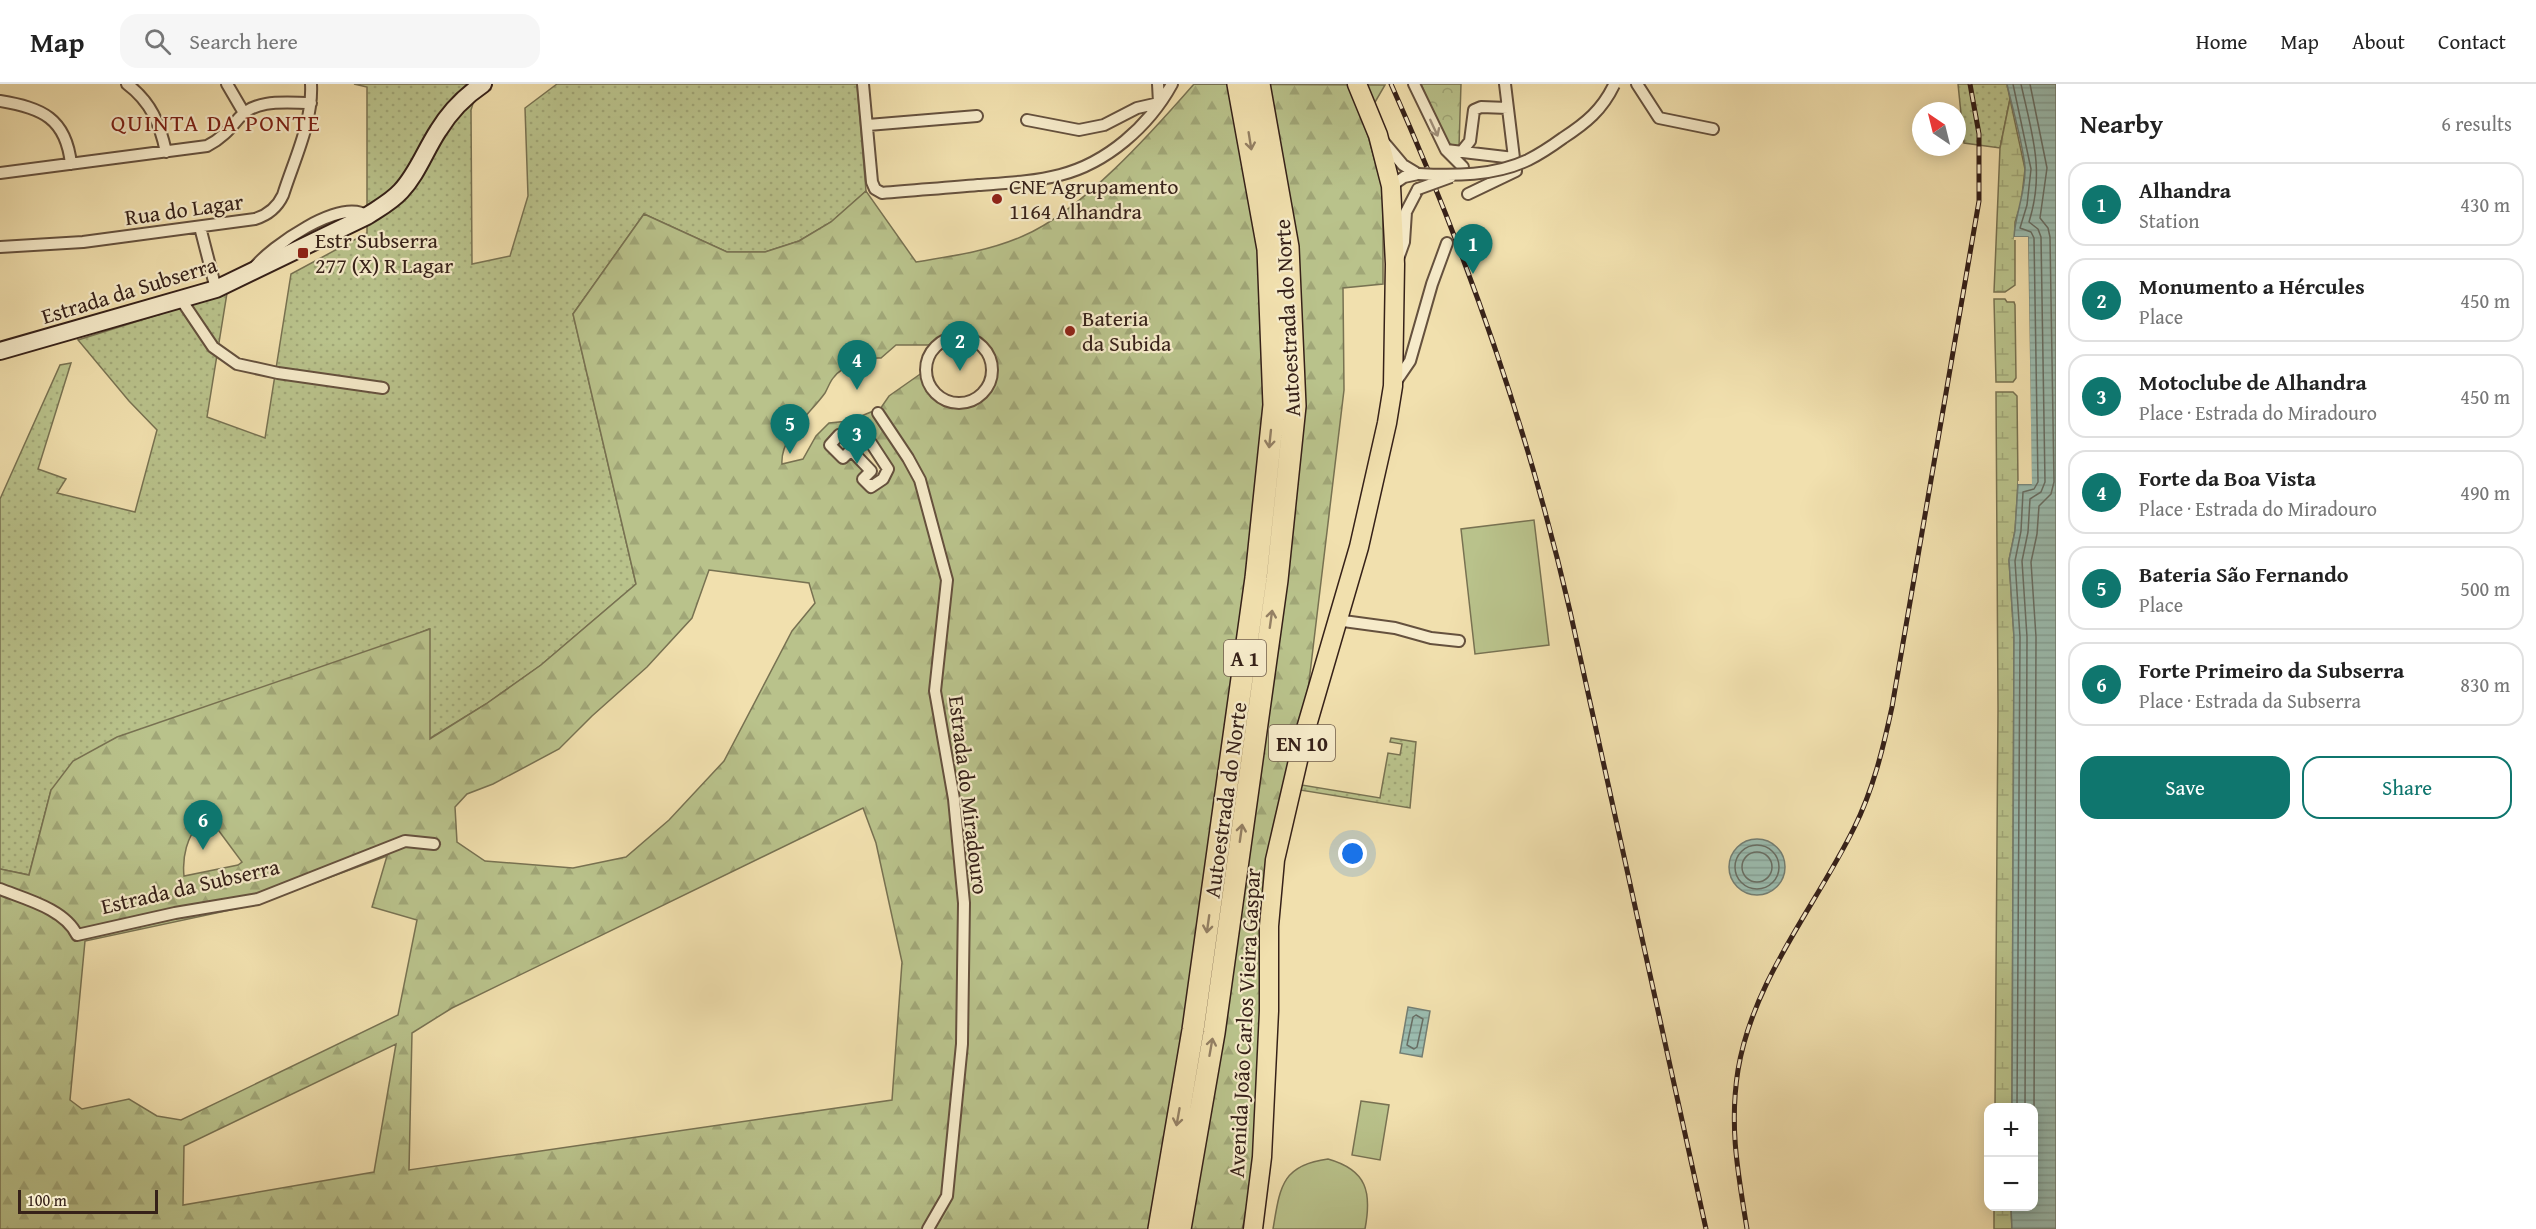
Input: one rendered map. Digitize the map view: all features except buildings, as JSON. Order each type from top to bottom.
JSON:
[{"type":"highway","name":"Autoestrada do Norte","points":[[1158,1229],[1195,1018],[1256,578],[1274,405],[1268,249],[1238,84]]},
{"type":"highway","name":"Autoestrada do Norte","points":[[1180,1229],[1214,1033],[1277,580],[1295,406],[1288,247],[1259,84]]},
{"type":"main road","name":"Avenida João Carlos Vieira Gaspar","points":[[1253,1229],[1262,1157],[1269,1011],[1269,918],[1275,860],[1303,739],[1359,546],[1388,423],[1394,386],[1395,264],[1405,185],[1378,135],[1357,84]]},
{"type":"street","points":[[128,84],[149,105],[161,131],[166,152]]},
{"type":"street","points":[[227,84],[244,113]]},
{"type":"street","name":"Rua do Lagar","points":[[0,247],[83,242],[200,227],[255,219],[270,212],[283,195],[311,103],[312,84]]},
{"type":"street","name":"Estrada da Subserra","points":[[0,351],[182,301],[216,289],[367,216],[388,203],[401,191],[416,171],[447,118],[462,101],[483,84]]},
{"type":"street","points":[[863,84],[872,182],[875,189],[882,193],[1034,180],[1080,168],[1110,151],[1140,126],[1172,84]]},
{"type":"street","points":[[1158,84],[1159,103]]},
{"type":"street","points":[[1414,84],[1446,150],[1463,167]]},
{"type":"street","points":[[1468,194],[1516,171],[1505,84]]},
{"type":"street","points":[[1405,185],[1491,171],[1521,163],[1536,156],[1598,112],[1614,84]]},
{"type":"street","points":[[1637,84],[1659,118],[1713,129]]},
{"type":"street","points":[[0,101],[31,106],[48,116],[61,128],[69,145],[71,164]]},
{"type":"street","points":[[0,173],[207,146],[218,141],[250,108],[263,104],[311,103]]},
{"type":"street","points":[[1027,120],[1079,130],[1095,128],[1130,111],[1159,103]]},
{"type":"street","points":[[1462,151],[1470,141],[1474,110],[1481,107],[1508,108]]},
{"type":"street","points":[[868,125],[977,116]]},
{"type":"street","points":[[1378,135],[1403,165],[1418,174],[1454,176]]},
{"type":"street","points":[[1446,150],[1514,158]]},
{"type":"street","points":[[1405,185],[1418,174]]},
{"type":"street","points":[[1395,264],[1404,242],[1408,205],[1405,185]]},
{"type":"street","points":[[200,227],[216,289]]},
{"type":"street","points":[[1394,386],[1410,361],[1432,284],[1447,243]]},
{"type":"street","points":[[182,301],[213,347],[237,364],[278,373],[383,388]]},
{"type":"street","points":[[955,337],[970,339],[981,346],[989,356],[991,378],[983,391],[970,400],[947,400],[934,391],[930,385],[927,378],[927,362],[934,348],[944,341],[955,337]]},
{"type":"street","name":"Estrada do Miradouro","points":[[878,413],[909,458],[920,480],[947,580],[935,691],[954,799],[964,903],[962,1044],[947,1196],[928,1229]]},
{"type":"street","points":[[851,431],[871,443],[888,469],[883,479],[871,487],[863,478],[871,471],[851,450],[843,458],[830,445],[839,435],[844,438],[851,431]]},
{"type":"street","points":[[1336,620],[1395,628],[1431,638],[1459,642]]},
{"type":"street","name":"Estrada da Subserra","points":[[0,889],[40,905],[72,924],[77,935],[175,913],[258,899],[405,841],[434,844]]},
{"type":"green space","points":[[354,84],[479,84],[471,110],[472,264],[510,256],[528,196],[525,108],[557,84],[857,84],[866,191],[831,222],[799,241],[765,252],[727,252],[644,214],[573,314],[636,584],[541,665],[486,704],[429,739],[429,629],[51,790],[29,875],[0,869],[0,499],[60,365],[71,363],[38,469],[66,479],[57,493],[135,512],[157,430],[129,401],[78,340],[227,293],[207,417],[265,438],[291,274],[367,233],[367,87]]},
{"type":"green space","points":[[1194,84],[1385,85],[1364,121],[1383,191],[1383,284],[1343,288],[1344,390],[1308,690],[1277,912],[1259,1165],[1242,1229],[0,1229],[0,869],[29,875],[51,790],[73,761],[117,737],[430,629],[430,739],[486,704],[541,665],[636,584],[573,314],[644,214],[727,252],[765,252],[799,241],[831,222],[866,191],[916,262],[997,246],[1046,224],[1092,190],[1137,147]],"holes":[[[955,337],[977,342],[986,352],[992,368],[989,382],[981,393],[969,400],[955,402],[942,398],[932,388],[926,370],[889,396],[878,412],[876,410],[849,421],[829,423],[816,436],[803,459],[782,464],[786,444],[791,435],[838,373],[856,363],[881,358],[896,345],[928,345]],[[851,431],[871,443],[888,469],[871,487],[863,479],[871,471],[851,450],[843,458],[830,445]],[[709,570],[809,583],[815,603],[792,631],[724,761],[669,820],[626,857],[573,868],[485,861],[457,842],[455,807],[467,794],[493,784],[559,749],[647,667],[692,618]],[[863,808],[876,843],[902,962],[892,1100],[409,1170],[412,1033],[452,1008]],[[200,823],[216,827],[242,862],[238,865],[184,876],[185,854],[189,840]],[[387,856],[372,907],[417,920],[398,1015],[181,1120],[157,1116],[129,1099],[82,1109],[70,1100],[85,941],[258,904]],[[396,1044],[374,1172],[183,1205],[184,1146]]]},
{"type":"green space","points":[[1421,84],[1461,84],[1459,147],[1446,143]]},
{"type":"green space","points":[[1958,84],[2007,84],[2010,99],[2000,148],[1966,143],[1966,102],[1960,102]]},
{"type":"green space","points":[[2010,99],[2025,169],[2021,204],[2015,222],[2015,285],[2005,292],[1994,292],[2000,148]]},
{"type":"green space","points":[[1994,299],[2005,299],[2007,302],[2014,302],[2015,305],[2016,378],[2013,382],[1996,382]]},
{"type":"green space","points":[[1996,392],[2013,392],[2017,396],[2018,484],[2015,531],[2009,560],[2014,637],[2012,1103],[1995,1103],[1998,708]]},
{"type":"green space","points":[[1534,520],[1549,645],[1475,654],[1461,529]]},
{"type":"green space","points":[[1391,738],[1416,742],[1410,808],[1300,790],[1302,785],[1380,798],[1388,753],[1400,755],[1402,744],[1390,742]]},
{"type":"green space","points":[[1361,1101],[1389,1105],[1380,1160],[1352,1155]]},
{"type":"green space","points":[[1328,1159],[1351,1169],[1364,1184],[1368,1204],[1365,1229],[1273,1229],[1285,1181],[1301,1167]]},
{"type":"green space","points":[[1994,1211],[2011,1211],[2012,1229],[1994,1229]]},
{"type":"water","points":[[2007,84],[2056,84],[2056,1229],[2012,1229],[2011,1211],[2038,1211],[2038,1103],[2012,1103],[2014,637],[2009,560],[2015,531],[2018,484],[2031,484],[2028,237],[2014,237],[2024,185],[2025,167]]},
{"type":"water","points":[[1751,839],[1763,839],[1773,843],[1781,851],[1785,867],[1781,883],[1773,891],[1763,895],[1751,895],[1741,891],[1733,883],[1729,873],[1729,861],[1733,851],[1741,843]]},
{"type":"water","points":[[1408,1007],[1430,1011],[1422,1057],[1400,1053]]},
{"type":"pier","points":[[2014,237],[2028,237],[2032,484],[2018,484],[2018,481],[2029,481],[2025,240],[2014,240]]},
{"type":"railway","points":[[1391,84],[1470,277],[1535,476],[1570,611],[1706,1229]]},
{"type":"railway","points":[[1747,1229],[1736,1150],[1734,1111],[1738,1070],[1746,1037],[1771,975],[1861,814],[1877,769],[1892,707],[1979,201],[1979,134],[1970,84]]},
{"type":"place","name":"CNE Agrupamento 1164 Alhandra","points":[[997,199]]},
{"type":"place","name":"Estr Subserra 277 (X) R Lagar","points":[[303,253]]},
{"type":"place","name":"Alhandra","points":[[1473,274]]},
{"type":"place","name":"Bateria da Subida","points":[[1070,331]]},
{"type":"place","name":"Monumento a Hércules","points":[[960,371]]},
{"type":"place","name":"Forte da Boa Vista","points":[[857,390]]},
{"type":"place","name":"Bateria São Fernando","points":[[790,454]]},
{"type":"place","name":"Motoclube de Alhandra","points":[[857,464]]},
{"type":"place","name":"Forte Primeiro da Subserra","points":[[203,850]]},
{"type":"district","name":"QUINTA DA PONTE","points":[[216,122]]}]
